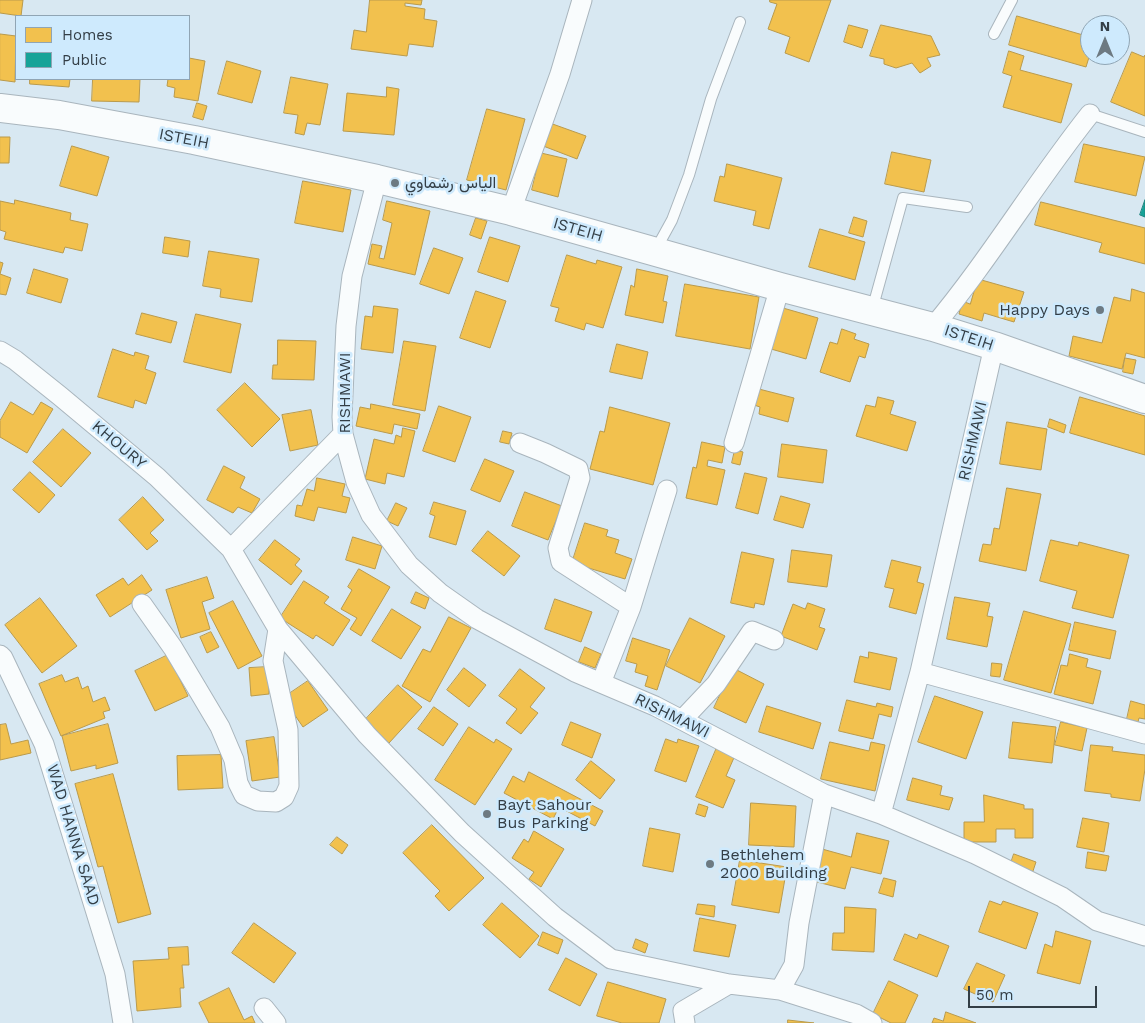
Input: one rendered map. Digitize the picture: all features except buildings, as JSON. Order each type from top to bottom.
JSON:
[{"type":"street","points":[[511,211],[560,74],[582,0]]},
{"type":"street","name":"ISTEIH","points":[[0,108],[59,115],[184,139],[376,179],[511,211],[780,287],[933,327],[994,346],[1145,399]]},
{"type":"street","points":[[933,327],[962,292],[1022,209],[1059,153],[1090,114]]},
{"type":"street","name":"RISHMAWI","points":[[376,179],[352,276],[346,326],[343,434],[356,482],[371,515],[409,566],[440,593],[477,619],[575,672],[655,706],[824,794],[881,814],[920,672],[994,346]]},
{"type":"street","points":[[734,443],[780,287]]},
{"type":"street","name":"KHOURY","points":[[0,350],[60,396],[157,477],[231,550],[278,629],[367,735],[462,833],[554,918],[611,959],[729,984],[780,990],[842,1016],[856,1014],[872,1023]]},
{"type":"street","points":[[231,550],[343,434]]},
{"type":"street","points":[[520,443],[545,452],[578,469],[580,478],[558,548],[561,562],[631,607]]},
{"type":"street","points":[[601,683],[631,607],[668,490]]},
{"type":"street","points":[[142,604],[173,648],[220,727],[234,760],[238,783],[244,794],[258,801],[276,802],[284,796],[289,786],[288,730],[273,661],[278,629]]},
{"type":"street","points":[[682,720],[716,684],[752,631],[774,640]]},
{"type":"street","name":"WAD HANNA SAAD","points":[[0,656],[3,658],[44,744],[115,974],[123,1023]]},
{"type":"street","points":[[920,672],[1145,734]]},
{"type":"street","points":[[780,990],[794,965],[799,923],[824,794]]},
{"type":"street","points":[[881,814],[976,854],[1062,897],[1097,921],[1145,936]]},
{"type":"street","points":[[685,1023],[683,1011],[729,984]]},
{"type":"street","points":[[264,1008],[276,1023]]},
{"type":"lane","points":[[994,34],[1012,0]]},
{"type":"lane","points":[[655,251],[672,220],[689,175],[711,99],[740,22]]},
{"type":"lane","points":[[1090,114],[1145,132]]},
{"type":"lane","points":[[872,311],[903,198],[967,207]]},
{"type":"place","name":"الياس رشماوي","points":[[395,183]]},
{"type":"place","name":"Happy Days","points":[[1100,310]]},
{"type":"place","name":"Bayt Sahour Bus Parking","points":[[487,814]]},
{"type":"place","name":"Bethlehem 2000 Building","points":[[710,864]]}]
